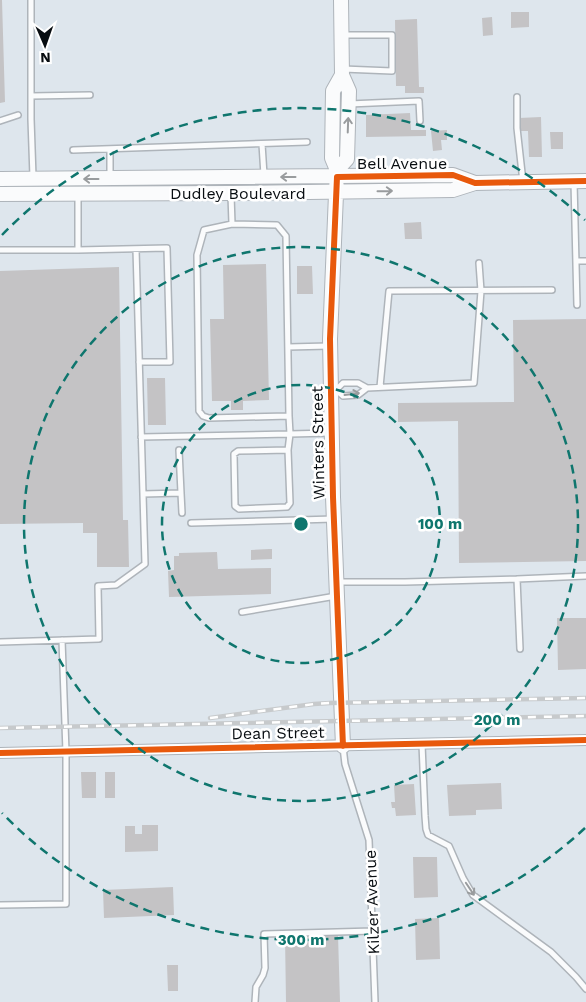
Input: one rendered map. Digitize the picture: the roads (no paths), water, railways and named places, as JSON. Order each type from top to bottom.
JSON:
[{"type":"main road","name":"Winters Street","points":[[337,173],[347,159],[348,91],[342,72],[341,0]]},
{"type":"main road","name":"Winters Street","points":[[342,72],[333,91],[332,158],[337,173],[330,346],[334,390],[332,433],[334,519],[343,746]]},
{"type":"main road","name":"Dudley Boulevard","points":[[0,179],[264,178],[337,173]]},
{"type":"main road","name":"Bell Avenue","points":[[337,173],[453,175],[475,183],[580,181]]},
{"type":"main road","name":"Dudley Boulevard","points":[[0,194],[453,190],[475,183]]},
{"type":"street","name":"Dean Street","points":[[0,753],[586,740]]},
{"type":"lane","points":[[31,0],[33,179]]},
{"type":"lane","points":[[342,35],[392,35],[392,71],[342,72]]},
{"type":"lane","points":[[31,96],[90,95]]},
{"type":"lane","points":[[517,97],[517,128],[523,182]]},
{"type":"lane","points":[[348,104],[419,101],[420,121]]},
{"type":"lane","points":[[0,121],[18,115]]},
{"type":"lane","points":[[73,150],[307,142]]},
{"type":"lane","points":[[262,144],[264,178]]},
{"type":"lane","points":[[110,148],[110,179]]},
{"type":"lane","points":[[577,305],[580,181]]},
{"type":"lane","points":[[231,193],[232,224]]},
{"type":"lane","points":[[78,194],[78,250]]},
{"type":"lane","points":[[288,450],[238,451],[234,454],[236,506],[239,509],[287,507],[290,503],[288,450],[290,434],[286,236],[277,225],[232,224],[204,230],[196,255],[199,411],[203,416],[210,418],[289,416]]},
{"type":"lane","points":[[0,250],[167,248],[170,362],[139,362]]},
{"type":"lane","points":[[0,642],[99,639],[98,586],[116,585],[145,564],[136,249]]},
{"type":"lane","points":[[577,261],[586,261]]},
{"type":"lane","points":[[367,388],[358,395],[344,396],[334,390],[343,383],[358,383],[367,388],[474,383],[481,291],[479,263]]},
{"type":"lane","points":[[380,387],[389,291],[552,290]]},
{"type":"lane","points":[[288,347],[330,346]]},
{"type":"lane","points":[[141,437],[332,433]]},
{"type":"lane","points":[[179,450],[182,513]]},
{"type":"lane","points":[[142,494],[181,493]]},
{"type":"lane","points":[[191,523],[334,519]]},
{"type":"lane","points":[[336,582],[405,582],[586,576]]},
{"type":"lane","points":[[517,579],[520,649]]},
{"type":"lane","points":[[242,612],[337,596]]},
{"type":"lane","points":[[0,905],[66,904],[66,752],[62,640]]},
{"type":"lane","points":[[422,744],[426,829],[428,834],[448,846],[473,895],[551,952],[586,989]]},
{"type":"lane","name":"Kilzer Avenue","points":[[343,746],[345,764],[370,840],[375,1002]]},
{"type":"lane","points":[[256,1002],[256,987],[265,968],[264,934],[372,931]]},
{"type":"railway","points":[[210,718],[330,703],[586,698]]},
{"type":"railway","points":[[0,728],[586,716]]}]
